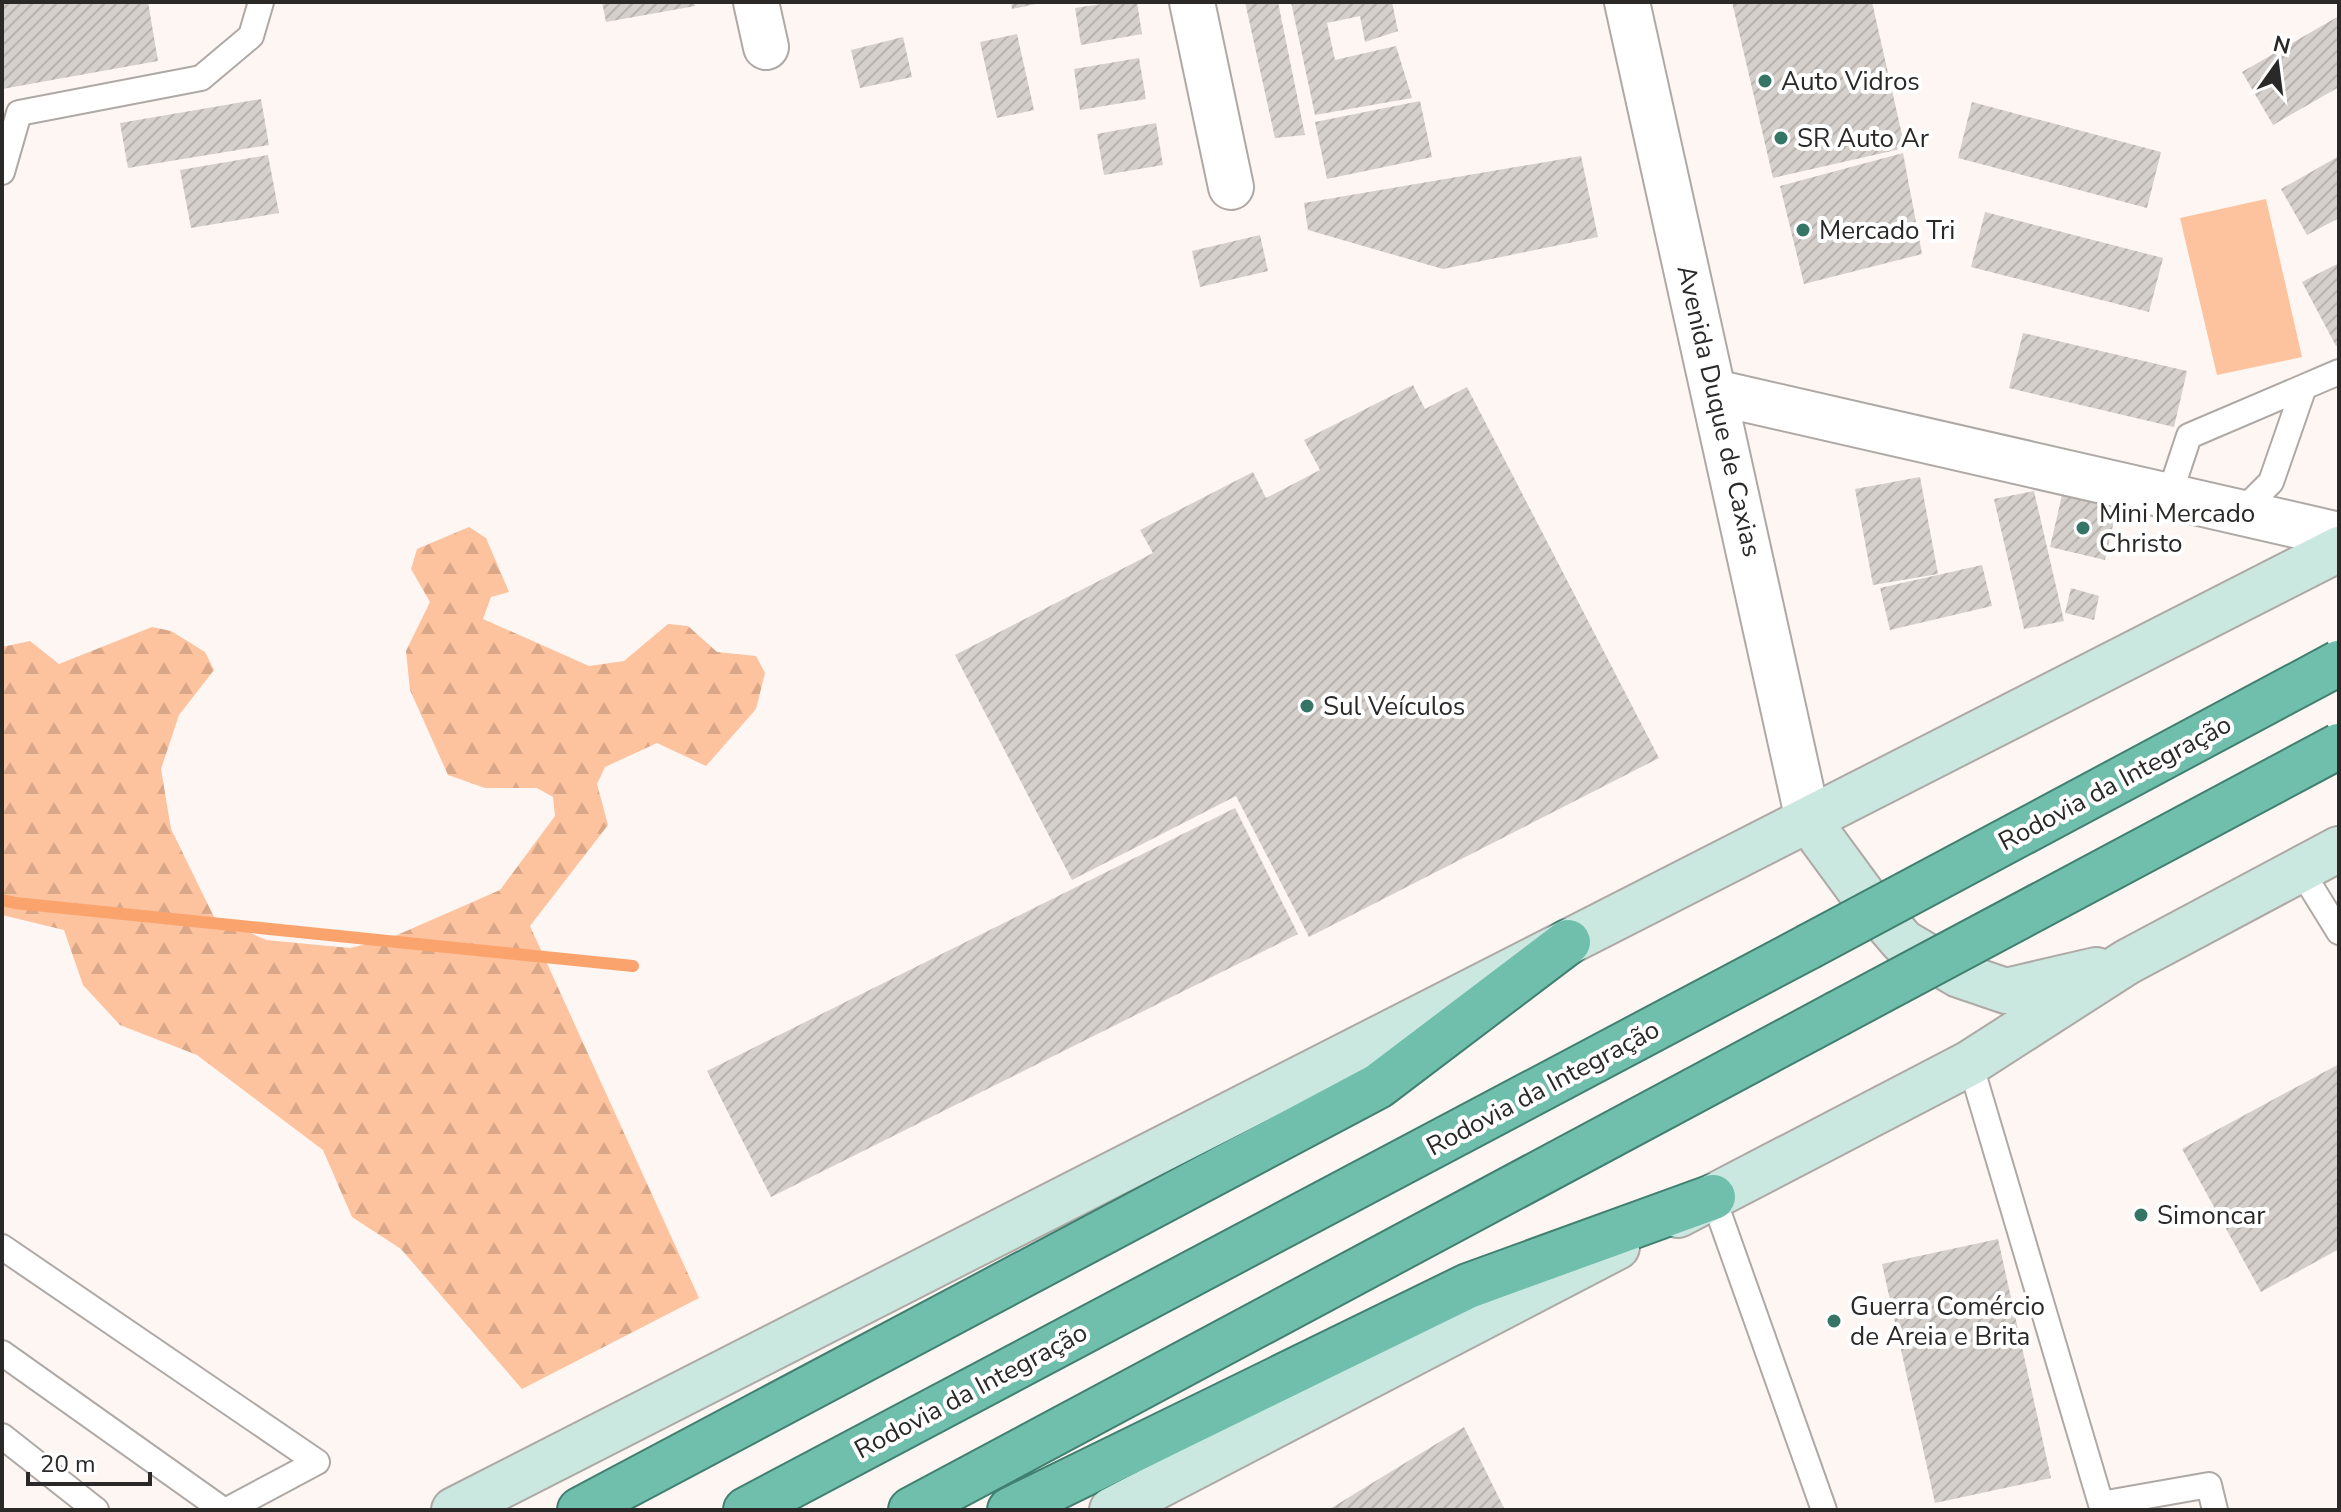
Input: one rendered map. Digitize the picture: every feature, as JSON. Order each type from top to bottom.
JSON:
[{"type":"highway","name":"Rodovia da Integração","points":[[746,1510],[2339,663]]},
{"type":"highway","points":[[911,1510],[2339,746]]},
{"type":"highway","points":[[580,1510],[1378,1086],[1568,942]]},
{"type":"highway","points":[[1010,1510],[1468,1286],[1713,1197]]},
{"type":"main road","points":[[454,1510],[2339,549]]},
{"type":"main road","points":[[1808,820],[1866,899],[1903,942],[1959,975],[2006,991],[2127,962]]},
{"type":"main road","points":[[1112,1510],[1970,1063],[2127,962],[2339,849]]},
{"type":"street","points":[[756,2],[766,47]]},
{"type":"street","points":[[1192,2],[1231,187]]},
{"type":"street","name":"Avenida Duque de Caxias","points":[[1627,2],[1808,820]]},
{"type":"street","points":[[1714,392],[2339,535]]},
{"type":"lane","points":[[2,172],[19,113],[201,78],[251,36],[261,2]]},
{"type":"lane","points":[[2169,496],[2189,436],[2339,372]]},
{"type":"lane","points":[[2240,513],[2271,482],[2304,387]]},
{"type":"lane","points":[[2300,869],[2339,932]]},
{"type":"lane","points":[[1970,1063],[2101,1504],[2209,1485],[2215,1510]]},
{"type":"lane","points":[[1713,1197],[1824,1510]]},
{"type":"lane","points":[[2,1247],[317,1462],[225,1510],[2,1353]]},
{"type":"lane","points":[[2,1436],[96,1510]]},
{"type":"green space","points":[[2266,199],[2302,357],[2217,375],[2180,218]]},
{"type":"green space","points":[[469,527],[486,538],[509,592],[491,597],[483,619],[589,666],[624,661],[668,624],[688,626],[717,652],[756,656],[765,673],[756,709],[706,766],[657,743],[605,767],[597,784],[608,825],[530,926],[699,1298],[522,1389],[401,1249],[352,1217],[323,1150],[197,1055],[120,1025],[83,985],[64,930],[2,915],[2,647],[30,641],[59,664],[152,627],[171,631],[205,652],[214,670],[179,715],[161,769],[171,829],[214,917],[266,940],[350,948],[388,939],[500,890],[555,816],[553,797],[537,788],[485,788],[448,775],[410,690],[406,651],[430,602],[411,569],[417,549]]},
{"type":"building","points":[[2,2],[148,2],[158,61],[2,89]]},
{"type":"building","points":[[602,2],[694,2],[695,6],[606,22]]},
{"type":"building","points":[[1011,2],[1039,2],[1040,3],[1012,9]]},
{"type":"building","points":[[1137,2],[1142,34],[1081,45],[1075,8]]},
{"type":"building","points":[[1245,2],[1278,2],[1305,135],[1275,138]]},
{"type":"building","points":[[1291,2],[1392,2],[1398,31],[1365,42],[1360,16],[1327,23],[1335,60],[1396,46],[1412,98],[1315,115]]},
{"type":"building","points":[[1732,2],[1872,2],[1905,148],[1773,178]]},
{"type":"building","points":[[2339,16],[2339,87],[2273,125],[2242,72]]},
{"type":"building","points":[[1017,34],[1034,110],[997,118],[980,42]]},
{"type":"building","points":[[903,37],[912,77],[860,88],[851,50]]},
{"type":"building","points":[[1139,58],[1146,99],[1080,110],[1074,69]]},
{"type":"building","points":[[261,99],[269,145],[128,168],[120,123]]},
{"type":"building","points":[[1420,101],[1432,157],[1327,179],[1315,122]]},
{"type":"building","points":[[1972,102],[2161,152],[2147,208],[1958,158]]},
{"type":"building","points":[[1156,123],[1163,165],[1104,175],[1097,134]]},
{"type":"building","points":[[1903,153],[1922,254],[1804,284],[1780,186]]},
{"type":"building","points":[[268,155],[279,213],[191,228],[180,170]]},
{"type":"building","points":[[1581,156],[1598,237],[1443,269],[1308,230],[1304,203]]},
{"type":"building","points":[[2339,156],[2339,218],[2307,235],[2281,189]]},
{"type":"building","points":[[1985,212],[2163,258],[2149,312],[1971,267]]},
{"type":"building","points":[[1260,235],[1268,271],[1200,287],[1192,251]]},
{"type":"building","points":[[2339,263],[2339,345],[2336,346],[2302,282]]},
{"type":"building","points":[[2023,333],[2187,371],[2174,427],[2009,388]]},
{"type":"building","name":"Sul Veículos","points":[[1413,385],[1425,409],[1467,387],[1659,758],[1309,937],[1236,796],[1072,880],[955,655],[1153,553],[1140,530],[1253,472],[1266,498],[1320,470],[1304,440]]},
{"type":"building","points":[[1920,477],[1938,574],[1873,585],[1855,489]]},
{"type":"building","points":[[2034,491],[2064,621],[2024,629],[1994,499]]},
{"type":"building","name":"Mini Mercado Christo","points":[[2062,495],[2117,508],[2105,560],[2050,547]]},
{"type":"building","points":[[1982,565],[1992,606],[1890,630],[1880,588]]},
{"type":"building","points":[[2071,588],[2099,596],[2094,620],[2065,613]]},
{"type":"building","points":[[1235,808],[1298,934],[771,1197],[707,1071]]},
{"type":"building","points":[[2339,1064],[2339,1249],[2261,1292],[2182,1149]]},
{"type":"building","points":[[1998,1239],[2051,1478],[1935,1503],[1882,1264]]},
{"type":"building","points":[[1464,1427],[1505,1510],[1328,1510]]},
{"type":"waterway","points":[[2,900],[633,966]]},
{"type":"place","name":"Auto Vidros","points":[[1765,81]]},
{"type":"place","name":"SR Auto Ar","points":[[1781,138]]},
{"type":"place","name":"Mercado Tri","points":[[1803,230]]},
{"type":"place","name":"Mini Mercado Christo","points":[[2083,528]]},
{"type":"place","name":"Sul Veículos","points":[[1307,706]]},
{"type":"place","name":"Simoncar","points":[[2141,1215]]},
{"type":"place","name":"Guerra Comércio de Areia e Brita","points":[[1834,1321]]}]
